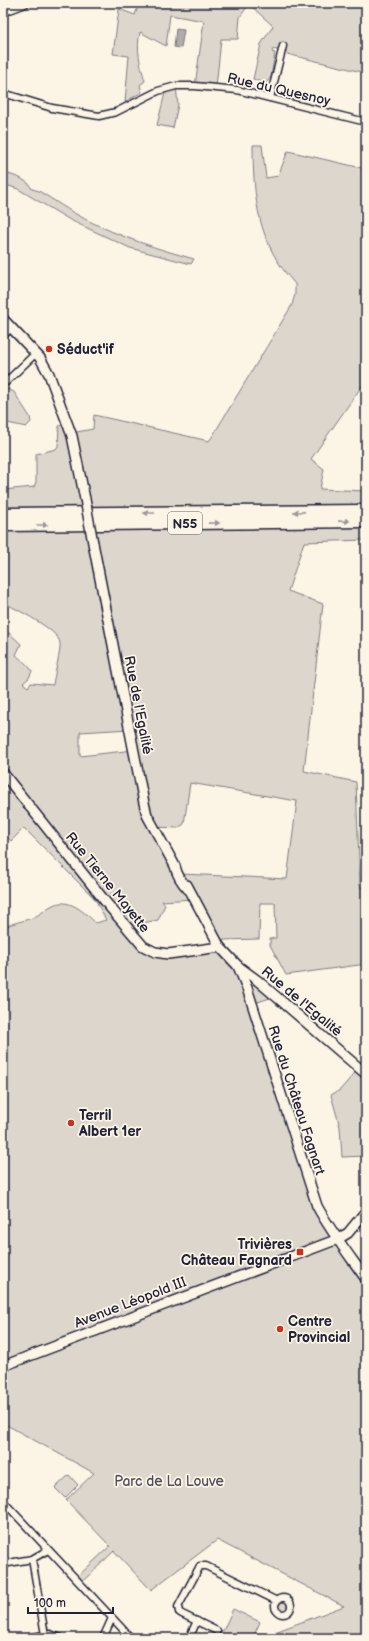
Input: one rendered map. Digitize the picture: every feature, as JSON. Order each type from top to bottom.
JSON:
[{"type":"highway","name":"N55","points":[[3,514],[366,511]]},
{"type":"highway","name":"N55","points":[[3,525],[366,521]]},
{"type":"street","points":[[3,11],[24,3]]},
{"type":"street","points":[[270,98],[283,46]]},
{"type":"street","name":"Rue du Quesnoy","points":[[3,93],[52,108],[92,116],[106,115],[116,112],[158,91],[176,86],[195,86],[237,90],[366,122]]},
{"type":"street","name":"Rue de l'Egalité","points":[[3,320],[44,363],[72,436],[144,804],[148,815],[175,866],[186,881],[188,889],[220,947]]},
{"type":"street","points":[[3,336],[11,328]]},
{"type":"street","points":[[6,382],[36,353]]},
{"type":"street","name":"Rue Tierne Mayette","points":[[3,773],[108,905],[143,946],[155,952],[168,954],[220,947]]},
{"type":"street","points":[[220,947],[238,966]]},
{"type":"street","name":"Rue de l'Egalité","points":[[238,966],[257,980],[366,1074]]},
{"type":"street","name":"Rue du Château Fagnart","points":[[238,966],[247,988],[317,1206],[336,1240],[366,1279]]},
{"type":"street","name":"Avenue Léopold III","points":[[3,1366],[336,1240],[348,1233],[366,1211]]},
{"type":"street","points":[[3,1501],[131,1638]]},
{"type":"street","points":[[3,1564],[32,1559],[48,1550]]},
{"type":"street","points":[[32,1559],[45,1635]]},
{"type":"street","points":[[217,1631],[182,1614],[178,1608],[200,1566],[206,1566],[277,1601]]},
{"type":"street","points":[[103,1638],[112,1618]]},
{"type":"street","points":[[189,1638],[197,1622]]},
{"type":"street","points":[[27,1638],[50,1634],[62,1638]]},
{"type":"green space","points":[[139,3],[366,3],[366,73],[287,54],[273,49],[272,52],[275,53],[271,77],[266,83],[253,79],[261,44],[273,26],[249,4],[240,17],[238,39],[221,39],[216,88],[195,86],[204,21],[170,15],[166,46],[140,32],[140,63],[145,81],[140,85],[142,92],[125,102],[129,56],[113,54],[119,9],[135,15]]},
{"type":"green space","points":[[176,86],[178,105],[173,128],[157,125],[165,93],[164,89]]},
{"type":"green space","points":[[253,145],[262,145],[266,178],[278,176],[288,151],[366,169],[366,380],[311,459],[324,469],[320,489],[366,491],[366,508],[163,509],[98,507],[70,510],[3,510],[3,490],[34,487],[36,482],[36,454],[56,449],[58,446],[59,426],[67,423],[71,433],[93,429],[94,415],[209,441],[212,437],[292,305],[295,294],[295,284],[273,253],[265,236],[260,219],[254,183]]},
{"type":"green space","points":[[3,172],[20,178],[28,183],[32,189],[39,191],[73,213],[98,225],[139,242],[194,259],[191,264],[130,248],[70,220],[18,189],[3,184]]},
{"type":"green space","points":[[8,389],[14,392],[30,417],[31,422],[26,427],[3,422],[3,390]]},
{"type":"green space","name":"Parc de La Louve","points":[[366,525],[366,540],[304,542],[288,591],[323,604],[304,771],[356,782],[360,887],[366,887],[366,964],[286,975],[270,945],[270,939],[276,938],[275,903],[260,903],[259,939],[223,940],[220,938],[193,899],[162,901],[165,905],[158,920],[133,925],[125,917],[124,911],[128,904],[109,905],[155,952],[220,947],[249,983],[252,981],[276,996],[252,1004],[317,1206],[366,1279],[366,1638],[259,1638],[344,1606],[217,1540],[151,1590],[114,1551],[82,1582],[77,1577],[110,1546],[66,1500],[94,1473],[3,1423],[3,928],[32,918],[50,906],[59,903],[65,903],[76,907],[96,923],[106,920],[95,899],[24,828],[11,841],[3,832],[3,631],[8,632],[21,644],[16,655],[32,671],[29,678],[23,683],[28,687],[31,683],[53,685],[60,643],[52,632],[44,626],[3,602],[3,529],[105,530]],"holes":[[[130,729],[134,750],[80,756],[80,732]],[[190,783],[297,801],[287,879],[182,874],[154,827],[178,828],[184,824]]]},
{"type":"green space","points":[[359,1068],[366,1074],[366,1156],[342,1157],[340,1127],[331,1095],[340,1090]]},
{"type":"green space","points":[[69,1475],[78,1485],[65,1498],[55,1488]]},
{"type":"green space","points":[[280,1601],[284,1601],[286,1602],[286,1610],[280,1611],[277,1608],[277,1604]]},
{"type":"green space","points":[[233,1609],[260,1622],[255,1633],[258,1638],[217,1638],[220,1630],[223,1631]]},
{"type":"shaded area","points":[[176,29],[184,30],[181,48],[174,47]]},
{"type":"place","name":"Séduct'if","points":[[49,349]]},
{"type":"place","name":"Terril Albert 1er","points":[[71,1123]]},
{"type":"place","name":"Trivières Château Fagnard","points":[[300,1252]]},
{"type":"place","name":"Centre Provincial","points":[[280,1329]]}]
